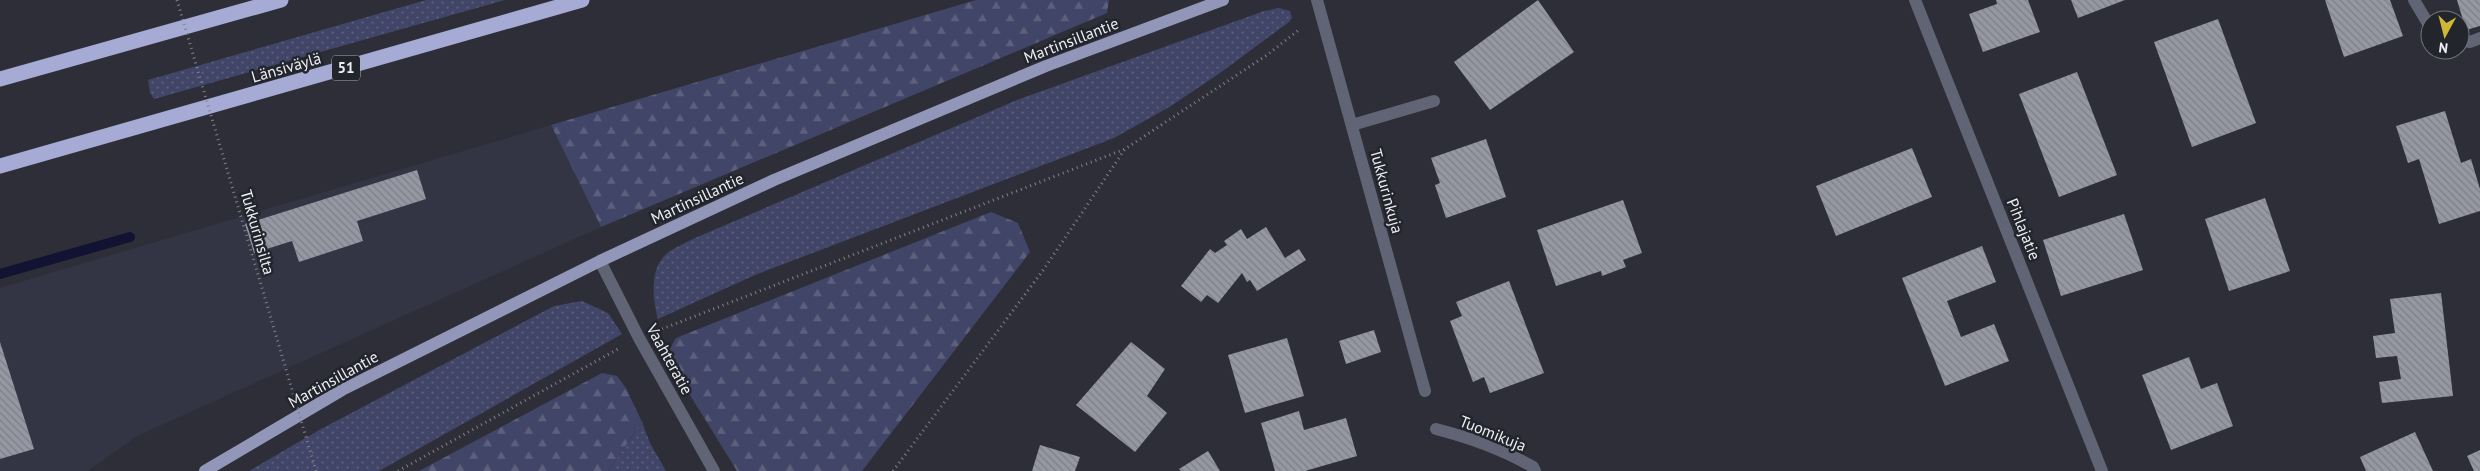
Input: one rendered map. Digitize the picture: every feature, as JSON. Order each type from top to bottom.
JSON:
[{"type":"highway","points":[[0,79],[281,0]]},
{"type":"highway","name":"Länsiväylä","points":[[0,166],[582,0]]},
{"type":"main road","name":"Martinsillantie","points":[[205,471],[342,390],[600,260],[774,180],[1046,66],[1223,0]]},
{"type":"street","name":"Pihlajatie","points":[[1916,0],[2102,471]]},
{"type":"street","name":"Tukkurinkuja","points":[[1319,6],[1426,391]]},
{"type":"street","points":[[1352,125],[1434,101]]},
{"type":"street","name":"Vaahteratie","points":[[600,260],[639,338],[714,471]]},
{"type":"street","name":"Tuomikuja","points":[[1436,429],[1474,439],[1507,452],[1533,467],[1535,471]]},
{"type":"path","name":"Tukkurinsilta","points":[[177,0],[316,471]]},
{"type":"path","points":[[398,471],[639,338],[1125,149],[1267,55],[1319,6]]},
{"type":"path","points":[[893,471],[1044,269],[1125,149]]},
{"type":"shaded area","points":[[551,125],[601,227],[137,436],[88,471],[0,471],[0,288]]},
{"type":"green space","points":[[426,0],[505,0],[154,99],[150,93],[148,80]]},
{"type":"green space","points":[[976,0],[1109,0],[1107,13],[601,227],[551,125]]},
{"type":"green space","points":[[1279,8],[1290,11],[1292,18],[1289,22],[1220,73],[1171,106],[1114,138],[755,275],[658,319],[654,301],[655,273],[663,257],[682,244],[1017,100],[1264,11]]},
{"type":"green space","points":[[991,212],[1018,223],[1030,252],[862,471],[737,471],[682,382],[670,348],[676,338]]},
{"type":"green space","points":[[582,301],[608,313],[622,334],[379,471],[249,471],[321,429],[554,306]]},
{"type":"green space","points":[[602,373],[617,376],[626,388],[642,422],[608,471],[419,471]]},
{"type":"green space","points":[[642,422],[650,443],[666,471],[608,471]]},
{"type":"building","points":[[1538,0],[1574,52],[1490,110],[1454,62]]},
{"type":"building","points":[[1996,0],[2028,0],[2040,32],[1983,52],[1969,14],[1997,4]]},
{"type":"building","points":[[2071,0],[2125,0],[2078,18]]},
{"type":"building","points":[[2325,0],[2390,0],[2403,36],[2344,57]]},
{"type":"building","points":[[2457,0],[2480,0],[2480,26],[2470,29],[2470,10],[2460,10]]},
{"type":"building","points":[[2218,19],[2256,123],[2192,147],[2154,42]]},
{"type":"building","points":[[2077,72],[2117,175],[2059,197],[2019,94]]},
{"type":"building","points":[[2445,111],[2461,163],[2471,159],[2480,189],[2480,211],[2439,224],[2419,159],[2408,163],[2396,126]]},
{"type":"building","points":[[1486,139],[1506,197],[1446,218],[1435,185],[1440,183],[1431,158]]},
{"type":"building","points":[[1912,148],[1932,197],[1836,236],[1816,186]]},
{"type":"building","points":[[417,170],[426,199],[357,221],[363,241],[299,262],[292,241],[254,253],[245,224]]},
{"type":"building","points":[[2265,198],[2290,271],[2229,291],[2205,219]]},
{"type":"building","points":[[1623,200],[1642,253],[1623,260],[1626,267],[1602,276],[1601,271],[1556,286],[1537,230]]},
{"type":"building","points":[[2124,214],[2143,270],[2061,296],[2043,240]]},
{"type":"building","points":[[1266,227],[1285,258],[1299,249],[1306,260],[1257,291],[1250,280],[1247,282],[1242,273],[1218,303],[1207,295],[1201,302],[1181,286],[1210,249],[1215,253],[1227,245],[1224,241],[1241,229],[1247,239]]},
{"type":"building","points":[[1982,246],[1996,282],[1947,301],[1961,337],[1994,324],[2009,361],[1945,386],[1902,278]]},
{"type":"building","points":[[1509,281],[1544,373],[1490,393],[1484,377],[1473,382],[1450,321],[1462,316],[1456,302]]},
{"type":"building","points":[[2441,293],[2453,396],[2382,403],[2379,382],[2401,379],[2397,356],[2376,358],[2373,336],[2395,333],[2390,299]]},
{"type":"building","points":[[1374,330],[1381,352],[1346,364],[1339,341]]},
{"type":"building","points":[[1287,338],[1304,396],[1245,413],[1228,355]]},
{"type":"building","points":[[0,342],[34,449],[0,459]]},
{"type":"building","points":[[1131,342],[1165,369],[1147,396],[1167,413],[1135,452],[1076,405]]},
{"type":"building","points":[[2189,357],[2201,389],[2217,383],[2233,426],[2171,450],[2142,375]]},
{"type":"building","points":[[1299,411],[1304,430],[1346,418],[1357,456],[1305,471],[1275,471],[1261,423]]},
{"type":"building","points":[[2415,432],[2433,471],[2366,471],[2360,457]]},
{"type":"building","points":[[1040,445],[1080,457],[1075,471],[1032,471]]},
{"type":"building","points":[[2480,450],[2480,471],[2474,471],[2467,456]]},
{"type":"building","points":[[1208,451],[1220,471],[1181,471],[1179,469]]},
{"type":"waterway","points":[[0,274],[130,237]]}]
